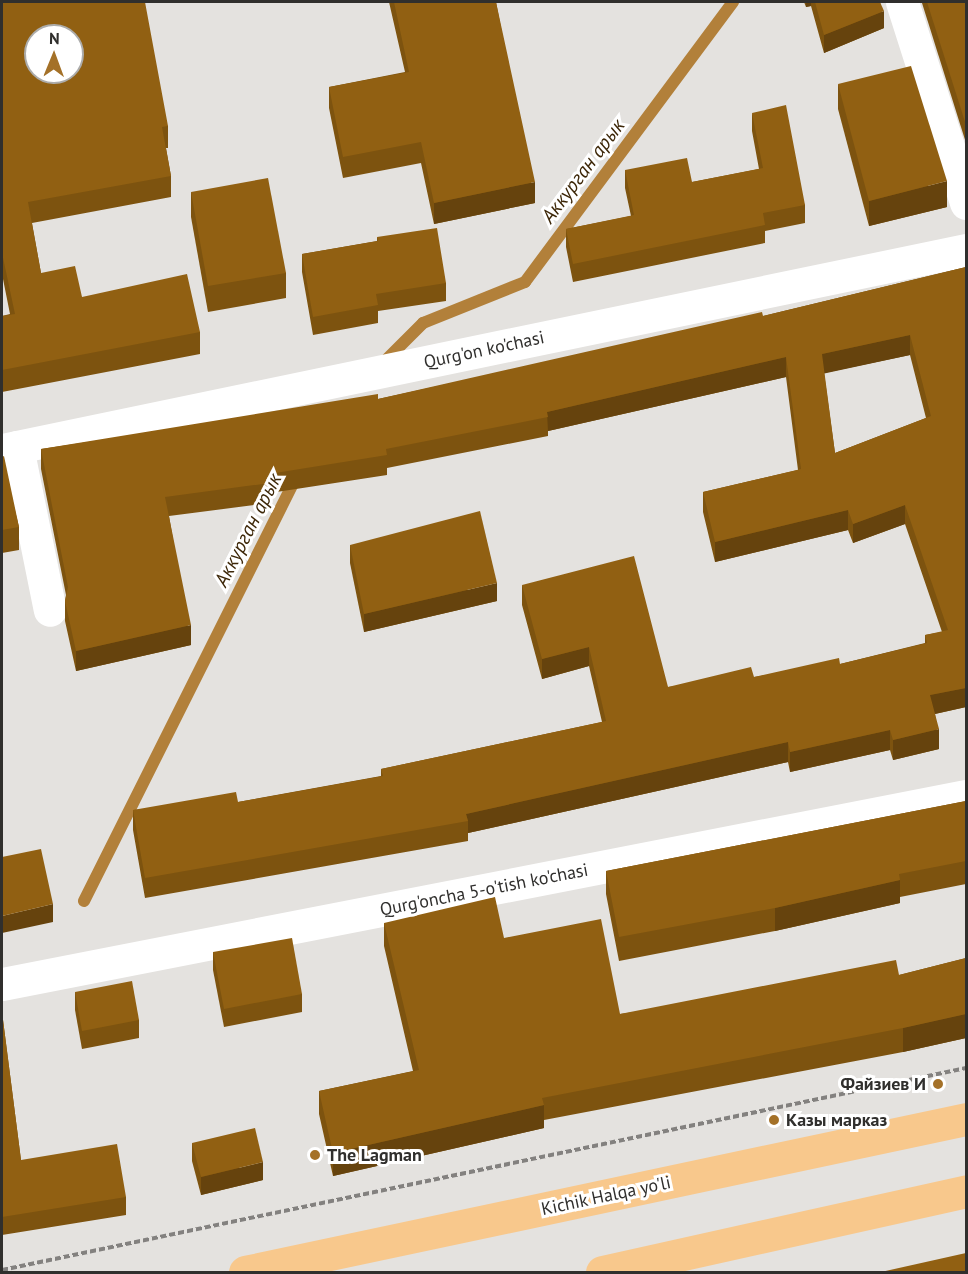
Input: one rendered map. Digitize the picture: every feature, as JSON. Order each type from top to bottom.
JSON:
[{"type":"highway","name":"Kichik Halqa yo'li","points":[[245,1272],[966,1119]]},
{"type":"highway","points":[[602,1272],[662,1266],[966,1191]]},
{"type":"street","points":[[902,2],[966,202]]},
{"type":"street","name":"Qurg'on ko'chasi","points":[[9,449],[966,250]]},
{"type":"street","points":[[9,449],[50,610]]},
{"type":"street","name":"Qurg'oncha 5-o'tish ko'chasi","points":[[2,984],[966,796]]},
{"type":"path","points":[[2,1270],[966,1068]]},
{"type":"building","points":[[2,2],[145,2],[168,126],[162,127],[171,176],[28,202],[41,273],[75,266],[82,297],[187,274],[200,332],[2,370],[2,316],[15,314],[2,253]]},
{"type":"building","points":[[394,2],[496,2],[535,182],[434,203],[421,142],[343,157],[329,87],[409,72]]},
{"type":"building","points":[[815,2],[880,2],[884,11],[824,35]]},
{"type":"building","points":[[927,2],[966,2],[966,125]]},
{"type":"building","points":[[911,66],[947,181],[869,201],[838,84]]},
{"type":"building","points":[[786,105],[805,205],[763,213],[765,225],[573,264],[566,229],[634,215],[625,170],[687,158],[692,182],[763,168],[752,113]]},
{"type":"building","points":[[268,178],[286,273],[208,286],[191,192]]},
{"type":"building","points":[[437,228],[446,283],[376,294],[378,305],[313,317],[302,254],[378,241],[377,237]]},
{"type":"building","points":[[966,267],[966,688],[930,695],[939,729],[893,740],[890,730],[790,752],[788,742],[466,814],[468,821],[145,878],[133,810],[236,792],[238,802],[383,776],[381,769],[606,721],[589,647],[542,659],[522,585],[634,556],[668,687],[751,667],[754,677],[839,658],[840,664],[927,643],[925,635],[948,630],[905,505],[853,524],[848,510],[715,542],[703,492],[801,469],[786,357],[547,412],[548,417],[386,449],[387,455],[269,474],[270,483],[165,497],[191,625],[76,651],[65,601],[68,587],[41,449],[378,394],[378,399],[762,312],[763,316]],"holes":[[[910,335],[931,416],[835,453],[822,354]]]},
{"type":"building","points":[[4,456],[19,527],[2,530],[2,457]]},
{"type":"building","points":[[480,511],[497,583],[364,614],[350,545]]},
{"type":"building","points":[[966,801],[966,861],[899,874],[900,880],[775,908],[619,937],[606,871]]},
{"type":"building","points":[[41,849],[53,904],[2,916],[2,857]]},
{"type":"building","points":[[495,897],[504,938],[601,919],[620,1014],[896,960],[899,975],[966,958],[966,1014],[542,1098],[544,1105],[333,1153],[319,1091],[419,1070],[384,923]]},
{"type":"building","points":[[292,938],[302,994],[224,1009],[213,952]]},
{"type":"building","points":[[132,981],[139,1020],[82,1031],[75,992]]},
{"type":"building","points":[[2,1012],[21,1160],[117,1144],[126,1197],[2,1217]]},
{"type":"building","points":[[255,1128],[263,1162],[201,1177],[192,1143]]},
{"type":"building","points":[[966,1253],[966,1272],[881,1272]]},
{"type":"waterway","name":"Аккурган арык","points":[[383,363],[423,323],[525,282],[733,2]]},
{"type":"waterway","name":"Аккурган арык","points":[[84,901],[297,475]]},
{"type":"place","name":"Файзиев И","points":[[938,1084]]},
{"type":"place","name":"Казы марказ","points":[[774,1120]]},
{"type":"place","name":"The Lagman","points":[[315,1155]]}]
